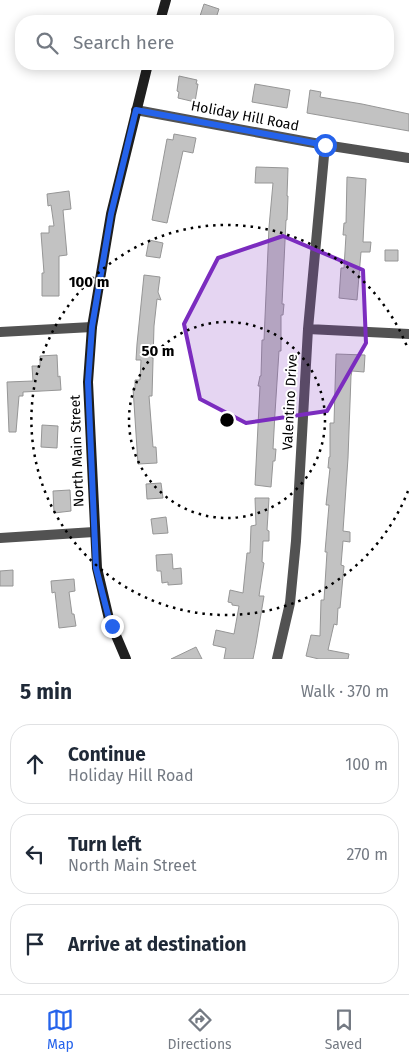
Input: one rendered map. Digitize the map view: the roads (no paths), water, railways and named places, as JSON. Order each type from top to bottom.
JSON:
[{"type":"main road","points":[[162,15],[166,0]]},
{"type":"main road","name":"North Main Street","points":[[126,659],[109,619],[96,568],[88,382],[92,327],[111,214],[146,70]]},
{"type":"street","name":"Holiday Hill Road","points":[[136,110],[325,145],[409,158]]},
{"type":"street","name":"Valentino Drive","points":[[277,659],[290,603],[296,541],[308,329],[325,145]]},
{"type":"street","points":[[0,332],[92,327]]},
{"type":"street","points":[[308,329],[409,334]]},
{"type":"street","points":[[0,538],[94,532]]}]
